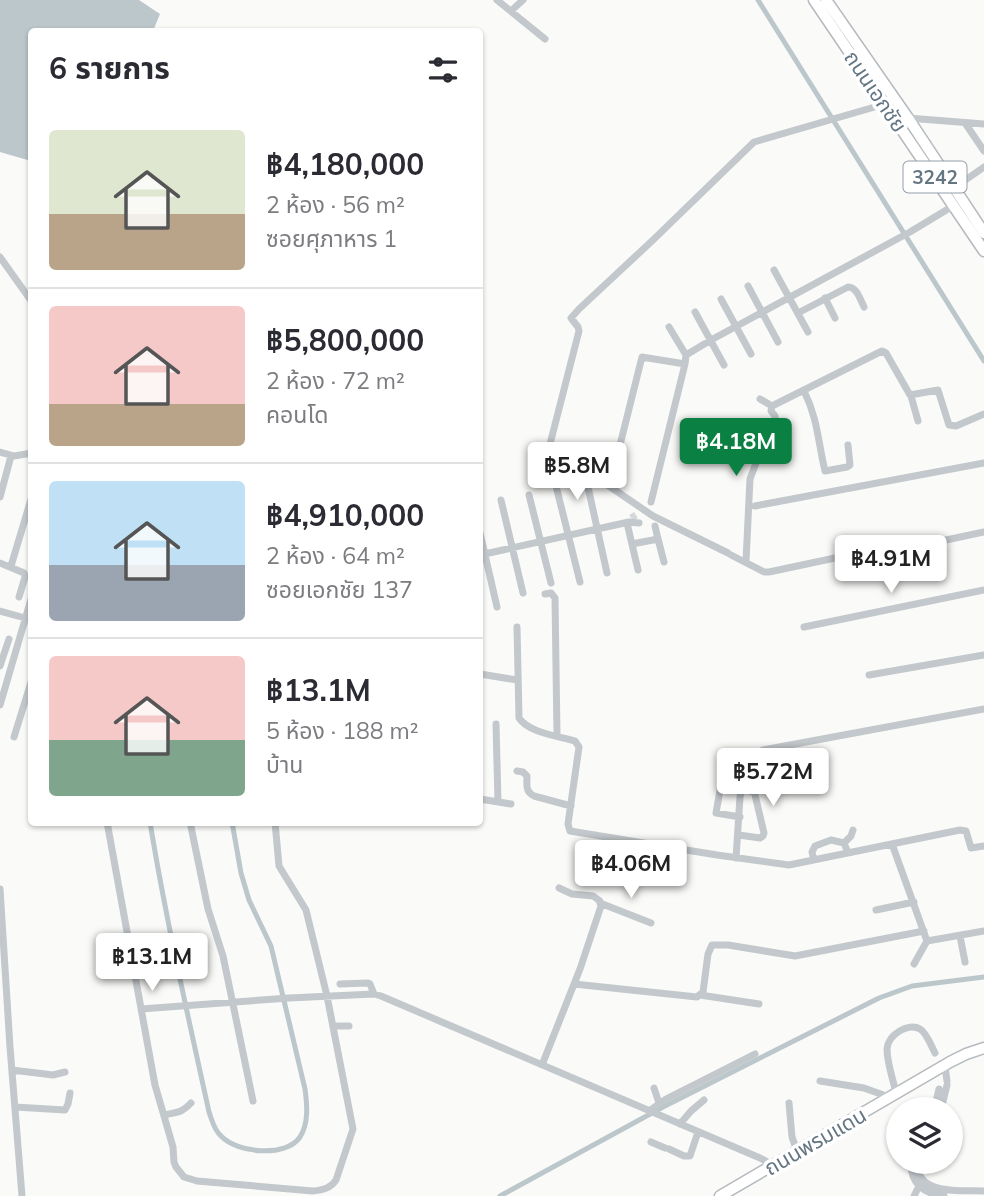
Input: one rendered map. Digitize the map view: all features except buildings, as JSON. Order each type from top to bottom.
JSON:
[{"type":"main road","name":"ถนนเอกชัย","points":[[814,0],[984,251]]},
{"type":"main road","name":"ถนนเอกชัย","points":[[826,0],[984,233]]},
{"type":"main road","points":[[896,121],[908,118]]},
{"type":"main road","name":"ถนนพรมแดน","points":[[720,1196],[892,1095],[966,1054],[984,1048]]},
{"type":"street","points":[[497,0],[545,39]]},
{"type":"street","points":[[511,11],[523,0]]},
{"type":"street","points":[[550,444],[579,331],[571,318],[750,144],[764,137],[885,104]]},
{"type":"street","points":[[908,118],[984,124]]},
{"type":"street","points":[[965,123],[984,151]]},
{"type":"street","points":[[954,188],[984,167]]},
{"type":"street","points":[[650,502],[685,360],[711,340],[953,206]]},
{"type":"street","points":[[0,257],[28,296]]},
{"type":"street","points":[[774,270],[808,332]]},
{"type":"street","points":[[748,286],[778,342]]},
{"type":"street","points":[[798,313],[848,287],[855,290],[863,307]]},
{"type":"street","points":[[825,298],[835,318]]},
{"type":"street","points":[[720,299],[751,354]]},
{"type":"street","points":[[695,312],[724,365]]},
{"type":"street","points":[[669,327],[685,360]]},
{"type":"street","points":[[772,406],[882,351],[886,353],[911,396],[918,421]]},
{"type":"street","points":[[612,477],[642,357],[685,360]]},
{"type":"street","points":[[911,396],[938,390],[951,426],[984,414]]},
{"type":"street","points":[[804,391],[818,427],[825,471],[850,465],[848,445]]},
{"type":"street","points":[[760,399],[772,406]]},
{"type":"street","points":[[746,561],[750,479],[775,422],[772,406]]},
{"type":"street","points":[[0,452],[11,456],[28,454]]},
{"type":"street","points":[[0,497],[11,456]]},
{"type":"street","points":[[755,506],[984,463]]},
{"type":"street","points":[[607,573],[584,469],[653,516],[765,572],[913,542],[947,541],[984,532]]},
{"type":"street","points":[[556,486],[580,582]]},
{"type":"street","points":[[529,495],[551,583]]},
{"type":"street","points":[[501,500],[523,593]]},
{"type":"street","points":[[11,566],[28,509]]},
{"type":"street","points":[[483,554],[597,529],[631,519],[643,510]]},
{"type":"street","points":[[631,519],[641,522],[653,516]]},
{"type":"street","points":[[631,519],[632,544],[638,569]]},
{"type":"street","points":[[655,526],[664,562]]},
{"type":"street","points":[[632,544],[658,539]]},
{"type":"street","points":[[483,558],[497,607]]},
{"type":"street","points":[[0,563],[24,573],[19,597]]},
{"type":"street","points":[[804,627],[984,590]]},
{"type":"street","points":[[545,594],[551,593],[555,598],[557,735]]},
{"type":"street","points":[[0,705],[28,609]]},
{"type":"street","points":[[0,611],[25,618]]},
{"type":"street","points":[[517,627],[520,718],[531,728],[575,741],[579,747],[569,829],[574,833],[789,865],[964,830],[971,848],[984,846]]},
{"type":"street","points":[[1,661],[9,639]]},
{"type":"street","points":[[869,674],[984,655]]},
{"type":"street","points":[[483,674],[517,680]]},
{"type":"street","points":[[14,737],[28,692]]},
{"type":"street","points":[[763,750],[984,709]]},
{"type":"street","points":[[496,724],[498,802]]},
{"type":"street","points":[[517,771],[527,776],[529,793],[571,806]]},
{"type":"street","points":[[721,785],[712,812],[740,817]]},
{"type":"street","points":[[736,858],[741,792],[750,790],[754,792],[764,829],[763,836],[760,838],[739,835]]},
{"type":"street","points":[[483,800],[511,804]]},
{"type":"street","points":[[108,826],[155,1085],[176,1167],[190,1180],[313,1191],[327,1188],[336,1180],[353,1129],[327,996],[306,910],[279,866],[275,826]]},
{"type":"street","points":[[191,826],[208,909],[223,956],[253,1101]]},
{"type":"street","points":[[845,843],[853,830]]},
{"type":"street","points":[[814,860],[812,852],[815,846],[831,840],[845,843]]},
{"type":"street","points":[[845,843],[848,853]]},
{"type":"street","points":[[892,844],[927,941],[914,964]]},
{"type":"street","points":[[542,1065],[599,915],[598,898],[572,894],[559,888]]},
{"type":"street","points":[[0,889],[22,1196]]},
{"type":"street","points":[[876,910],[914,902]]},
{"type":"street","points":[[600,903],[651,923]]},
{"type":"street","points":[[700,996],[712,945],[728,945],[795,956],[924,931]]},
{"type":"street","points":[[927,941],[984,931]]},
{"type":"street","points":[[960,936],[965,962]]},
{"type":"street","points":[[340,984],[368,983],[374,994]]},
{"type":"street","points":[[574,984],[759,1004]]},
{"type":"street","points":[[141,1009],[374,994],[773,1165]]},
{"type":"street","points":[[333,1026],[349,1026]]},
{"type":"street","points":[[820,1081],[892,1095],[887,1052],[890,1037],[896,1032],[916,1028],[923,1030],[935,1053]]},
{"type":"street","points":[[650,1111],[659,1103],[755,1054]]},
{"type":"street","points":[[940,1069],[943,1097]]},
{"type":"street","points":[[12,1070],[53,1075],[65,1072]]},
{"type":"street","points":[[939,1097],[943,1087]]},
{"type":"street","points":[[654,1088],[659,1103]]},
{"type":"street","points":[[15,1107],[65,1110],[71,1093]]},
{"type":"street","points":[[680,1124],[704,1100]]},
{"type":"street","points":[[164,1115],[181,1112],[191,1103]]},
{"type":"street","points":[[789,1103],[792,1137],[797,1151]]},
{"type":"street","points":[[647,1140],[690,1156],[698,1132]]},
{"type":"street","points":[[912,1174],[919,1186],[929,1193],[944,1196]]},
{"type":"street","points":[[919,1174],[931,1187],[962,1193],[984,1191]]},
{"type":"street","points":[[914,1196],[919,1186]]},
{"type":"shaded area","points":[[0,0],[139,0],[160,14],[154,28],[28,28],[28,160],[0,152]]},
{"type":"waterway","points":[[758,0],[984,361]]},
{"type":"waterway","points":[[151,826],[212,1122],[228,1142],[249,1149],[273,1150],[293,1144],[300,1137],[306,1120],[306,1095],[271,946],[249,900],[233,826]]},
{"type":"waterway","points":[[500,1196],[663,1107],[879,998],[912,986],[984,977]]},
{"type":"tunnel","points":[[631,518],[636,515]]}]
